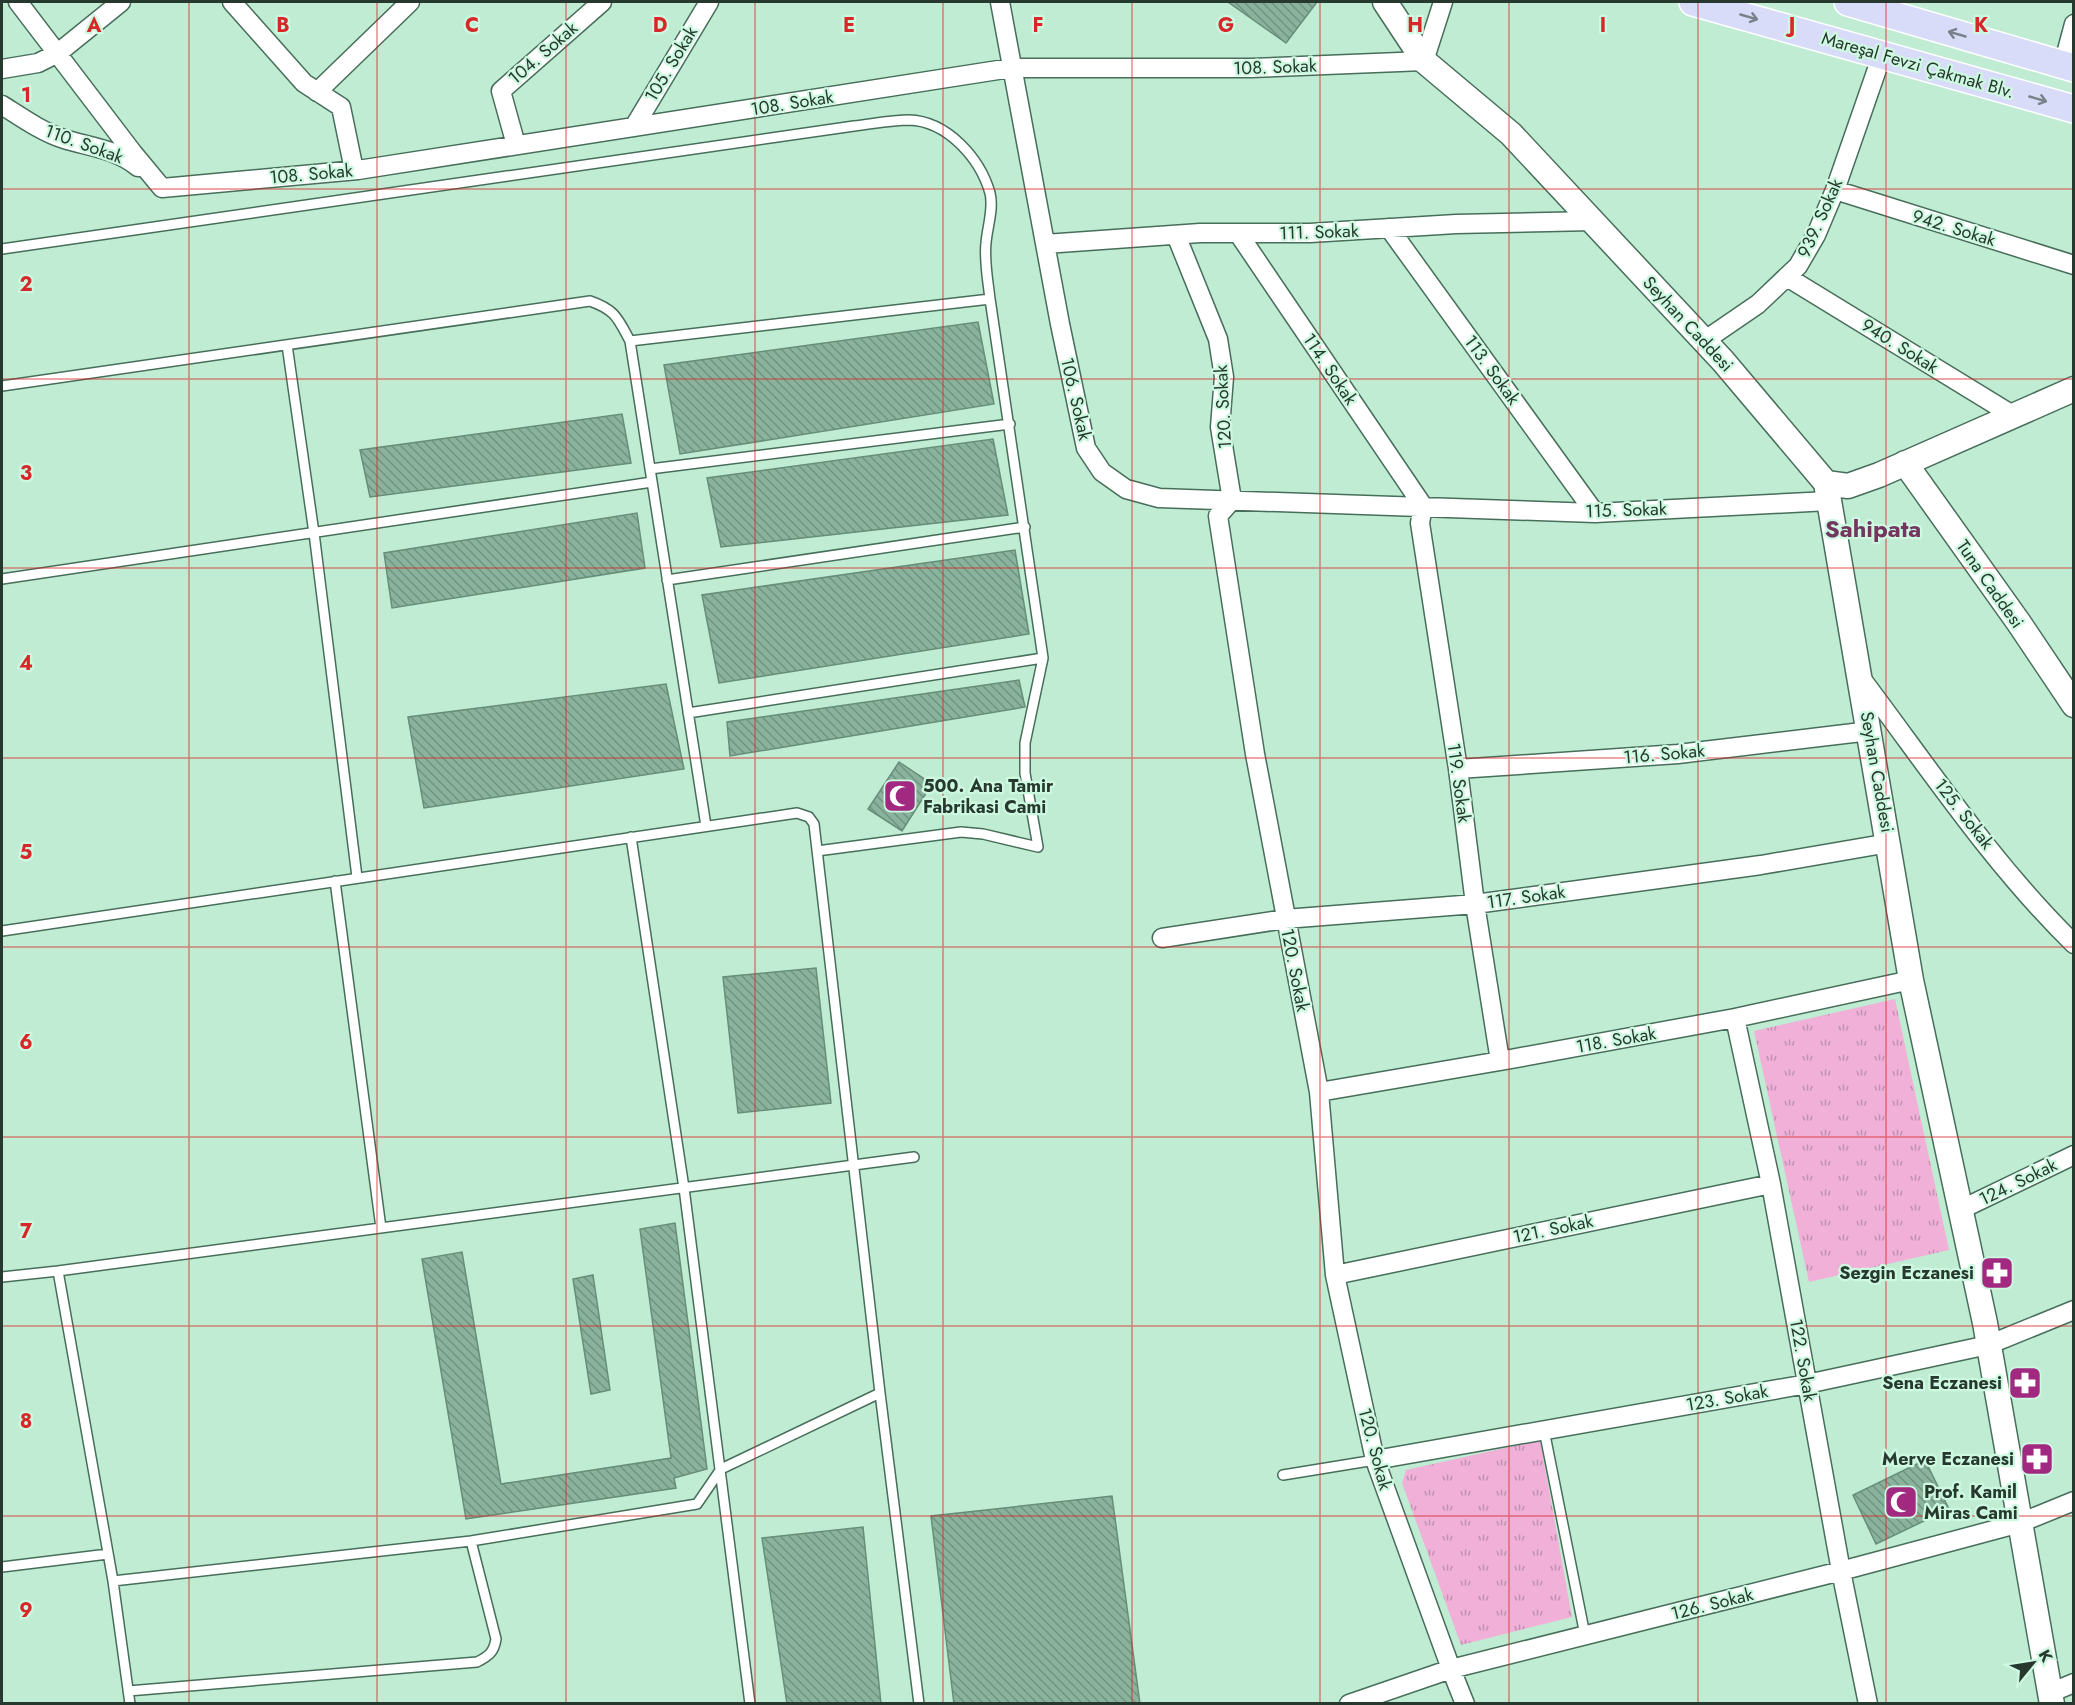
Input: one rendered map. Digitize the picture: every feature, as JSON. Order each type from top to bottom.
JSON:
[{"type":"main road","name":"Seyhan Caddesi","points":[[1384,2],[1424,61],[1511,134],[1593,221],[1704,341],[1828,492],[1911,980],[1962,1209],[2051,1698]]},
{"type":"main road","name":"Mareşal Fevzi Çakmak Blv.","points":[[1693,2],[2073,109]]},
{"type":"main road","points":[[1848,2],[2068,67]]},
{"type":"main road","points":[[1828,492],[1905,463],[2073,389]]},
{"type":"main road","name":"Tuna Caddesi","points":[[1905,463],[2019,623],[2073,705]]},
{"type":"street","points":[[18,2],[162,188]]},
{"type":"street","points":[[2,69],[38,63],[58,53],[121,2]]},
{"type":"street","points":[[232,2],[304,83],[342,107],[354,170]]},
{"type":"street","points":[[317,92],[410,2]]},
{"type":"street","name":"104. Sokak","points":[[516,146],[501,91],[602,2]]},
{"type":"street","name":"105. Sokak","points":[[634,127],[709,2]]},
{"type":"street","name":"106. Sokak","points":[[1000,2],[1086,448],[1102,472],[1126,489],[1159,498],[1423,506]]},
{"type":"street","points":[[1424,61],[1443,2]]},
{"type":"street","points":[[2068,67],[2073,24]]},
{"type":"street","name":"939. Sokak","points":[[1704,341],[1758,304],[1798,266],[1816,235],[1835,190],[1882,55]]},
{"type":"street","name":"108. Sokak","points":[[162,188],[354,170],[1011,68],[1251,68],[1424,61]]},
{"type":"street","name":"110. Sokak","points":[[2,105],[62,139],[95,146],[126,157],[162,188]]},
{"type":"street","name":"942. Sokak","points":[[1835,190],[2073,265]]},
{"type":"street","name":"111. Sokak","points":[[1045,244],[1176,235],[1310,233],[1456,224],[1593,221]]},
{"type":"street","name":"113. Sokak","points":[[1389,228],[1595,513]]},
{"type":"street","name":"114. Sokak","points":[[1238,233],[1423,506]]},
{"type":"street","name":"120. Sokak","points":[[1176,235],[1218,339],[1224,377],[1220,427],[1232,500],[1218,516],[1254,754],[1319,1092],[1335,1275],[1375,1460],[1450,1669],[1465,1704]]},
{"type":"street","name":"940. Sokak","points":[[1787,277],[2014,416]]},
{"type":"street","name":"115. Sokak","points":[[1423,506],[1595,513],[1828,492]]},
{"type":"street","name":"119. Sokak","points":[[1423,506],[1420,523],[1500,1061]]},
{"type":"street","name":"125. Sokak","points":[[1861,678],[2041,913],[2073,944]]},
{"type":"street","name":"116. Sokak","points":[[1458,769],[1678,754],[1870,731]]},
{"type":"street","name":"117. Sokak","points":[[1162,938],[1285,919],[1475,904],[1761,865],[1889,843]]},
{"type":"street","name":"118. Sokak","points":[[1319,1092],[1735,1018],[1911,980]]},
{"type":"street","name":"122. Sokak","points":[[1735,1018],[1771,1184],[1841,1571],[1868,1704]]},
{"type":"street","name":"124. Sokak","points":[[1962,1209],[2073,1155]]},
{"type":"street","name":"121. Sokak","points":[[1335,1275],[1771,1184]]},
{"type":"street","name":"123. Sokak","points":[[1375,1460],[1807,1384],[1988,1345],[2073,1310]]},
{"type":"street","name":"126. Sokak","points":[[1349,1704],[1450,1669],[1841,1571],[2020,1523],[2073,1501]]},
{"type":"street","points":[[2051,1698],[2073,1683]]},
{"type":"lane","points":[[2,249],[854,126],[910,120],[936,126],[958,142],[977,165],[990,194],[985,245],[990,299],[1043,658],[1025,743],[1025,773],[1038,847],[983,834],[961,832],[818,851]]},
{"type":"lane","points":[[630,341],[990,299]]},
{"type":"lane","points":[[2,386],[590,301],[603,306],[616,315],[630,341],[706,826]]},
{"type":"lane","points":[[287,345],[314,533],[357,877]]},
{"type":"lane","points":[[650,469],[1010,424]]},
{"type":"lane","points":[[2,579],[652,482]]},
{"type":"lane","points":[[667,580],[1025,527]]},
{"type":"lane","points":[[688,713],[1043,658]]},
{"type":"lane","points":[[2,932],[357,877],[797,813],[809,817],[814,824],[818,851],[852,1165],[919,1704]]},
{"type":"lane","points":[[632,837],[684,1188],[750,1704]]},
{"type":"lane","points":[[335,881],[381,1228]]},
{"type":"lane","points":[[2,1276],[58,1271],[914,1157]]},
{"type":"lane","points":[[58,1271],[113,1581],[130,1704]]},
{"type":"lane","points":[[113,1581],[471,1541],[698,1504],[721,1469],[880,1393]]},
{"type":"lane","points":[[1544,1430],[1585,1635]]},
{"type":"lane","points":[[1283,1475],[1375,1460]]},
{"type":"lane","points":[[128,1691],[477,1662],[490,1656],[496,1639],[471,1541]]},
{"type":"lane","points":[[2,1567],[108,1554]]},
{"type":"green space","points":[[1895,999],[1949,1250],[1809,1282],[1754,1031]]},
{"type":"green space","points":[[1540,1440],[1572,1617],[1461,1645],[1402,1483],[1406,1470]]},
{"type":"building","points":[[1228,2],[1317,2],[1286,43]]},
{"type":"building","points":[[978,322],[994,404],[680,454],[664,365]]},
{"type":"building","points":[[622,414],[631,463],[370,497],[360,450]]},
{"type":"building","points":[[993,439],[1008,515],[721,547],[707,478]]},
{"type":"building","points":[[637,513],[645,568],[392,608],[384,553]]},
{"type":"building","points":[[1015,550],[1029,634],[719,683],[702,595]]},
{"type":"building","points":[[1019,680],[1025,707],[730,756],[727,722]]},
{"type":"building","points":[[666,684],[684,769],[424,808],[408,717]]},
{"type":"building","name":"500. Ana Tamir Fabrikasi Cami","points":[[899,762],[932,784],[902,831],[868,809]]},
{"type":"building","points":[[816,968],[831,1103],[738,1113],[723,977]]},
{"type":"building","points":[[675,1223],[707,1469],[674,1478],[676,1488],[466,1519],[422,1259],[462,1252],[501,1484],[671,1458],[640,1229]]},
{"type":"building","points":[[593,1275],[610,1390],[591,1394],[573,1279]]},
{"type":"building","name":"Prof. Kamil Miras Cami","points":[[1925,1460],[1949,1509],[1876,1544],[1853,1495]]},
{"type":"building","points":[[1112,1496],[1140,1704],[954,1704],[931,1516]]},
{"type":"building","points":[[863,1527],[881,1704],[787,1704],[762,1538]]},
{"type":"place","name":"500. Ana Tamir Fabrikasi Cami","points":[[900,796]]},
{"type":"place","name":"Sezgin Eczanesi","points":[[1997,1273]]},
{"type":"place","name":"Sena Eczanesi","points":[[2025,1383]]},
{"type":"place","name":"Merve Eczanesi","points":[[2037,1459]]},
{"type":"place","name":"Prof. Kamil Miras Cami","points":[[1901,1502]]},
{"type":"district","name":"Sahipata","points":[[1873,528]]}]
